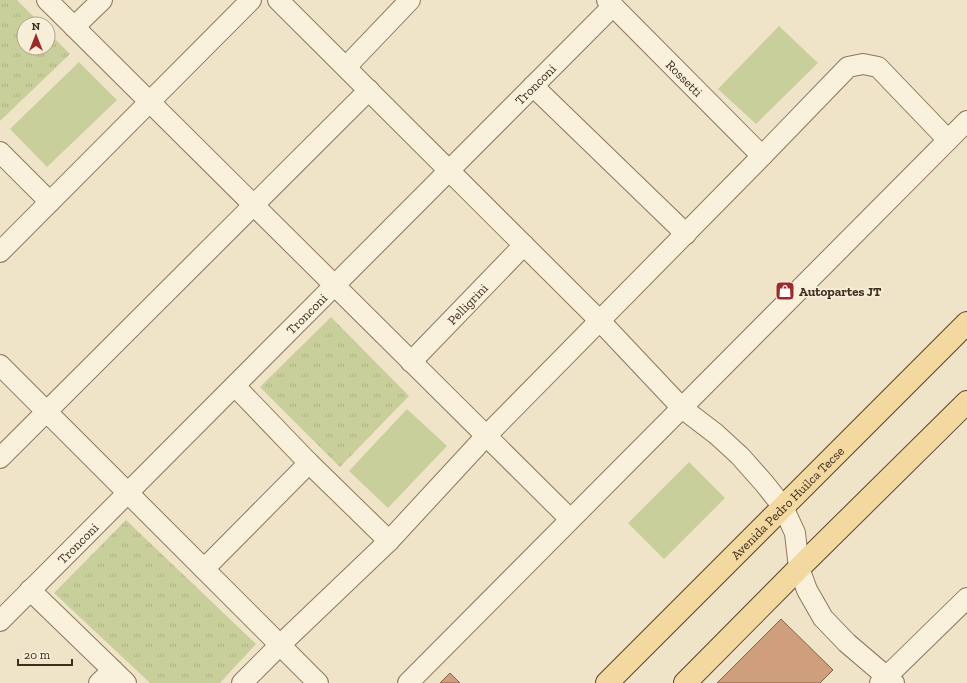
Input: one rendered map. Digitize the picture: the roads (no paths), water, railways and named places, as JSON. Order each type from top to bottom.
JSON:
[{"type":"main road","name":"Avenida Pedro Huilca Tecse","points":[[607,683],[967,323]]},
{"type":"main road","points":[[685,683],[967,402]]},
{"type":"street","points":[[47,0],[570,519]]},
{"type":"street","points":[[74,27],[102,0]]},
{"type":"street","points":[[0,252],[251,0]]},
{"type":"street","points":[[278,0],[600,321],[682,408],[716,434],[740,456],[783,506],[795,533],[799,568],[807,590],[823,618],[887,681],[967,598]]},
{"type":"street","points":[[346,67],[410,0]]},
{"type":"street","name":"Tronconi","points":[[0,621],[533,86],[610,3]]},
{"type":"street","name":"Rossetti","points":[[610,3],[762,156]]},
{"type":"street","points":[[242,683],[389,541],[486,436],[686,234],[848,66],[863,64],[878,67],[948,140]]},
{"type":"street","points":[[533,86],[686,234]]},
{"type":"street","points":[[0,458],[369,90]]},
{"type":"street","points":[[408,683],[967,121]]},
{"type":"street","points":[[0,152],[50,202]]},
{"type":"street","name":"Pelligrini","points":[[411,362],[524,245]]},
{"type":"street","points":[[0,365],[318,683]]},
{"type":"street","points":[[235,386],[309,463],[389,541]]},
{"type":"street","points":[[204,569],[309,463]]},
{"type":"street","points":[[30,590],[113,679]]},
{"type":"place","name":"Autopartes JT","points":[[785,291]]}]
